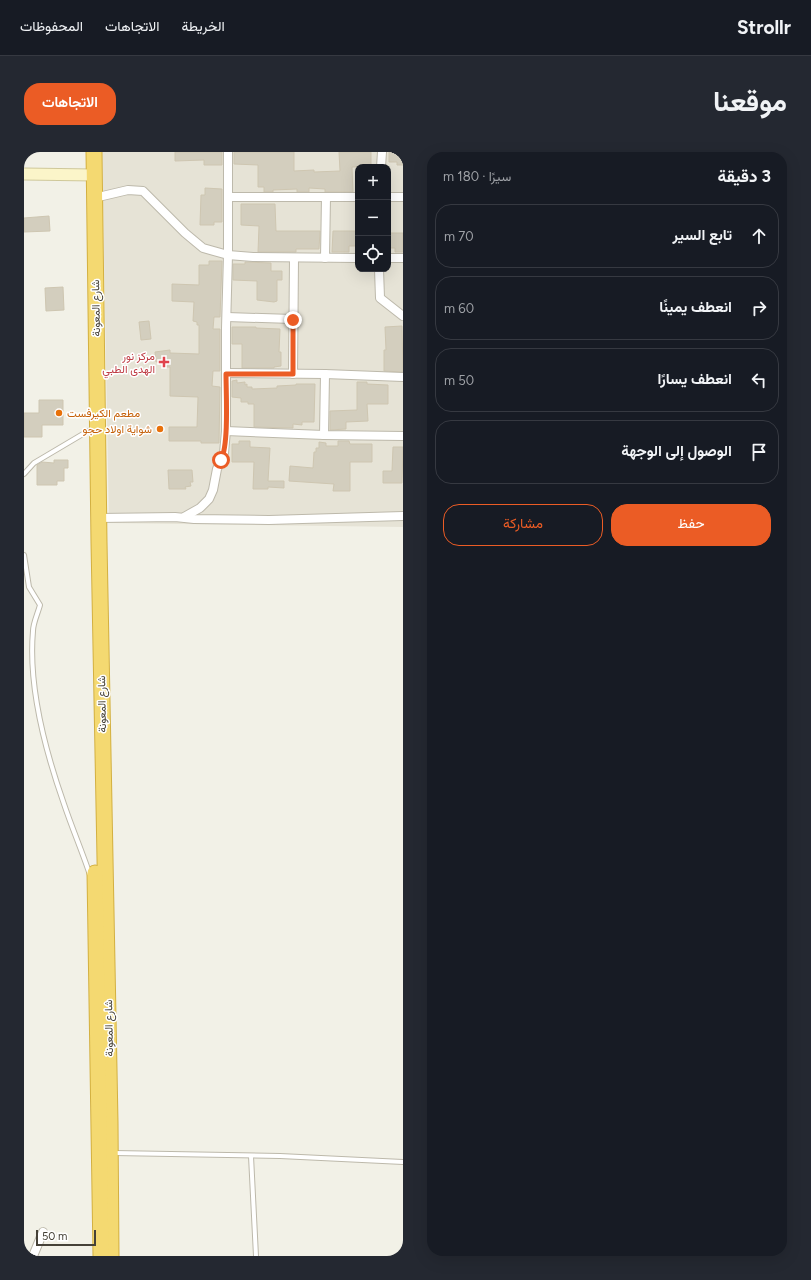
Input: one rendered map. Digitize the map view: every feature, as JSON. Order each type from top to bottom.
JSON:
[{"type":"highway","name":"شارع المعونة","points":[[85,152],[94,198],[111,1153],[111,1256]]},
{"type":"highway","name":"شارع المعونة","points":[[94,152],[90,175],[88,431],[101,1256]]},
{"type":"street","points":[[184,517],[196,512],[212,495],[217,469],[223,457],[226,431],[226,317],[229,197],[228,152]]},
{"type":"street","points":[[382,152],[382,164]]},
{"type":"street","points":[[24,174],[90,175]]},
{"type":"street","points":[[94,198],[128,190],[143,191],[185,233],[203,248],[228,255],[294,258],[355,258]]},
{"type":"street","points":[[229,197],[355,197]]},
{"type":"street","points":[[325,258],[326,197]]},
{"type":"street","points":[[391,197],[403,197]]},
{"type":"street","points":[[293,374],[294,258]]},
{"type":"street","points":[[391,258],[403,258]]},
{"type":"street","points":[[379,272],[380,298],[403,316]]},
{"type":"street","points":[[226,317],[293,320]]},
{"type":"street","points":[[226,374],[325,374],[403,377]]},
{"type":"street","points":[[324,435],[325,374]]},
{"type":"street","points":[[226,431],[324,435],[403,436]]},
{"type":"street","points":[[99,518],[184,517],[194,519],[269,520],[403,516]]},
{"type":"street","points":[[34,1256],[43,1232]]},
{"type":"lane","points":[[24,474],[34,464],[88,431]]},
{"type":"lane","points":[[24,555],[29,587],[40,605],[32,630],[33,668],[37,704],[48,753],[95,891]]},
{"type":"lane","points":[[111,1153],[251,1156],[403,1162]]},
{"type":"lane","points":[[251,1156],[256,1256]]},
{"type":"shaded area","points":[[102,152],[403,152],[403,527],[109,523]]},
{"type":"building","points":[[175,152],[222,152],[222,165],[204,165],[204,160],[175,161]]},
{"type":"building","points":[[234,152],[294,152],[294,171],[340,171],[339,152],[371,152],[371,164],[355,164],[355,167],[352,167],[353,192],[325,192],[325,189],[309,188],[309,192],[297,192],[297,189],[264,192],[264,187],[258,187],[258,165],[234,164]]},
{"type":"building","points":[[389,152],[403,152],[403,165],[397,165],[397,162],[389,162]]},
{"type":"building","points":[[205,188],[222,189],[222,222],[214,222],[214,225],[200,225],[201,195],[205,195]]},
{"type":"building","points":[[241,204],[275,204],[276,231],[320,231],[319,249],[296,249],[296,252],[258,252],[259,226],[241,225]]},
{"type":"building","points":[[49,216],[50,231],[24,232],[24,218]]},
{"type":"building","points":[[333,231],[355,231],[355,246],[349,246],[349,252],[332,252]]},
{"type":"building","points":[[391,233],[403,233],[403,252],[395,252],[395,248],[391,248]]},
{"type":"building","points":[[209,261],[222,261],[220,317],[214,317],[213,329],[220,329],[220,371],[213,371],[212,386],[220,387],[219,443],[201,443],[201,441],[169,441],[169,427],[197,427],[198,397],[170,396],[170,367],[166,367],[165,361],[156,362],[155,352],[170,350],[170,353],[199,354],[199,325],[197,325],[197,322],[193,321],[194,302],[172,301],[172,284],[199,285],[199,265],[209,265]]},
{"type":"building","points":[[245,262],[271,263],[271,271],[282,271],[282,280],[277,280],[277,301],[257,300],[257,281],[233,280],[233,264],[245,264]]},
{"type":"building","points":[[63,287],[64,310],[46,311],[45,288]]},
{"type":"building","points":[[149,321],[151,339],[141,340],[139,322]]},
{"type":"building","points":[[402,326],[403,372],[384,371],[384,350],[386,350],[385,327]]},
{"type":"building","points":[[232,327],[280,329],[279,352],[281,352],[281,366],[274,368],[242,368],[242,344],[232,344]]},
{"type":"building","points":[[237,380],[237,383],[245,382],[247,387],[252,387],[252,389],[277,388],[277,386],[296,384],[315,384],[314,422],[302,422],[302,425],[293,424],[293,428],[254,427],[254,404],[241,402],[241,398],[232,397],[232,381]]},
{"type":"building","points":[[357,382],[388,385],[388,404],[367,404],[368,421],[346,422],[346,429],[330,430],[330,411],[357,410]]},
{"type":"building","points":[[39,400],[63,400],[63,425],[42,425],[42,437],[24,437],[24,413],[39,413]]},
{"type":"building","points":[[239,441],[250,441],[250,447],[270,448],[268,481],[284,481],[284,488],[268,487],[268,489],[253,489],[254,462],[232,462],[232,444],[239,444]]},
{"type":"building","points":[[338,441],[349,441],[350,444],[372,444],[372,462],[350,462],[350,491],[333,491],[334,484],[289,481],[290,466],[313,468],[314,452],[316,452],[316,448],[319,448],[319,442],[326,443],[326,446],[338,446]]},
{"type":"building","points":[[393,447],[403,447],[402,483],[383,483],[383,471],[392,471]]},
{"type":"building","points":[[54,460],[68,460],[68,468],[64,468],[64,481],[57,481],[57,485],[37,485],[37,465],[42,462],[54,463]]},
{"type":"building","points":[[168,470],[192,470],[193,482],[190,482],[191,486],[185,487],[186,489],[169,489]]},
{"type":"place","name":"مركز نور الهدى الطبي","points":[[164,362]]},
{"type":"place","name":"مطعم الكيرفست","points":[[59,413]]},
{"type":"place","name":"شواية اولاد حجو","points":[[160,429]]},
{"type":"route","points":[[221,460],[224,453],[226,431],[226,374],[293,374],[293,320]]}]
